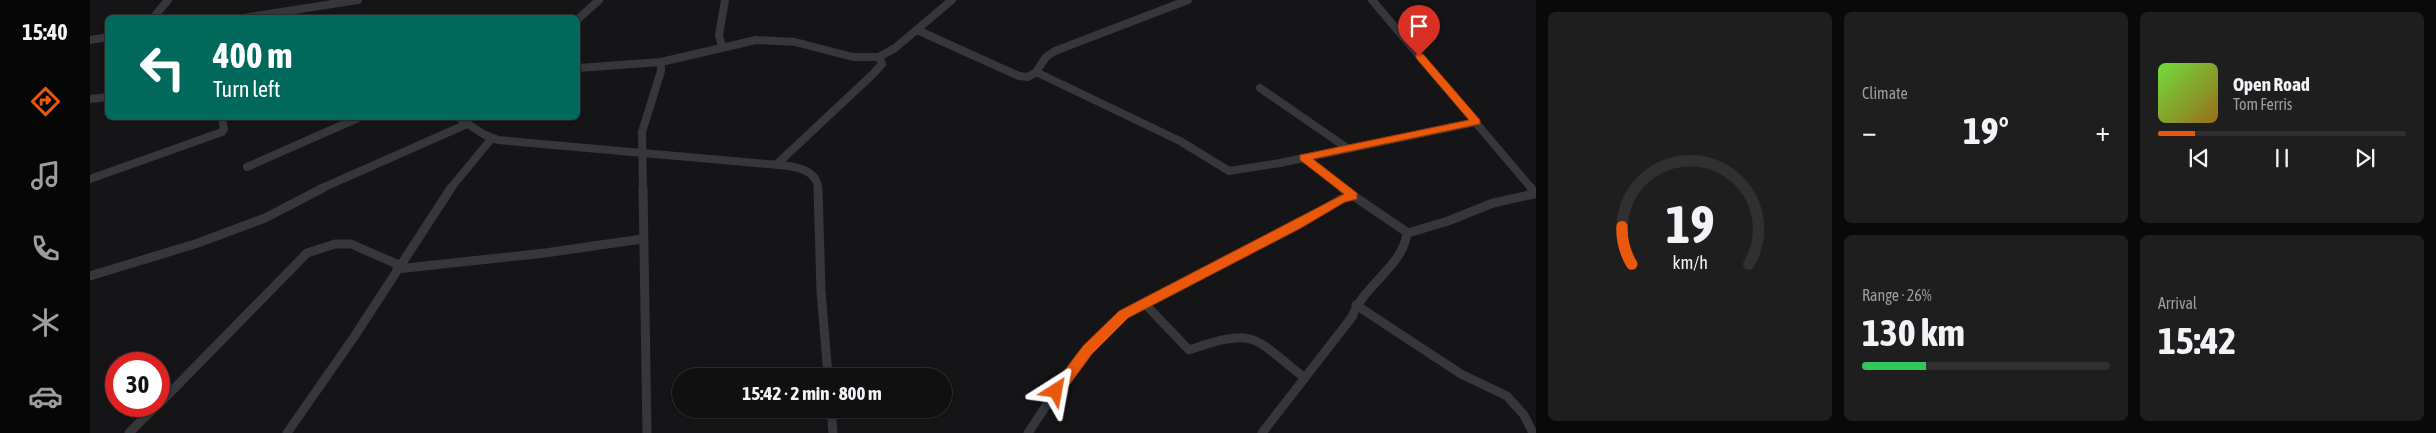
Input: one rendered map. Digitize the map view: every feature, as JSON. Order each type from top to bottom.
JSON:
[{"type":"street","points":[[155,15],[162,4],[168,0]]},
{"type":"street","points":[[262,15],[358,0]]},
{"type":"street","points":[[580,17],[599,0]]},
{"type":"street","points":[[722,47],[719,35],[725,0]]},
{"type":"street","points":[[580,68],[661,62],[756,40],[795,42],[852,57],[879,57],[891,52],[952,0]]},
{"type":"street","points":[[918,30],[1021,76],[1028,77],[1036,72],[1046,57],[1056,51],[1188,0]]},
{"type":"street","points":[[1304,158],[1353,196],[1407,232],[1448,221],[1493,203],[1533,198],[1532,188],[1372,0]]},
{"type":"street","points":[[90,40],[105,38]]},
{"type":"street","points":[[777,164],[878,69],[882,64],[879,57]]},
{"type":"street","points":[[647,433],[644,384],[646,328],[642,239],[642,132],[644,120],[661,71],[661,62]]},
{"type":"street","points":[[1036,72],[1180,141],[1229,171],[1304,158],[1476,122]]},
{"type":"street","points":[[1260,88],[1346,148]]},
{"type":"street","points":[[90,100],[105,98]]},
{"type":"street","points":[[90,179],[220,133],[224,129],[222,120]]},
{"type":"street","points":[[246,167],[353,120]]},
{"type":"street","points":[[462,120],[492,138],[508,141],[777,164],[806,170],[812,174],[818,184],[821,291],[827,368]]},
{"type":"street","points":[[90,276],[198,243],[265,218],[300,198],[467,124]]},
{"type":"street","points":[[287,433],[354,337],[466,167],[492,138]]},
{"type":"street","points":[[1028,433],[1072,367],[1096,340],[1123,315],[1211,271],[1341,199],[1353,196]]},
{"type":"street","points":[[1262,433],[1352,317],[1356,305],[1401,248],[1407,237],[1407,232]]},
{"type":"street","points":[[170,393],[307,253],[336,244],[351,244],[398,268],[545,253],[642,239]]},
{"type":"street","points":[[1144,303],[1189,350],[1235,336],[1252,338],[1266,346],[1305,378]]},
{"type":"street","points":[[1356,305],[1461,374],[1506,396],[1524,415],[1532,433]]},
{"type":"street","points":[[129,433],[146,417]]},
{"type":"street","points":[[831,418],[832,433]]},
{"type":"route","points":[[1056,391],[1072,367],[1096,340],[1123,315],[1180,284],[1211,271],[1341,199],[1353,196],[1304,158],[1476,122],[1419,56]]}]
